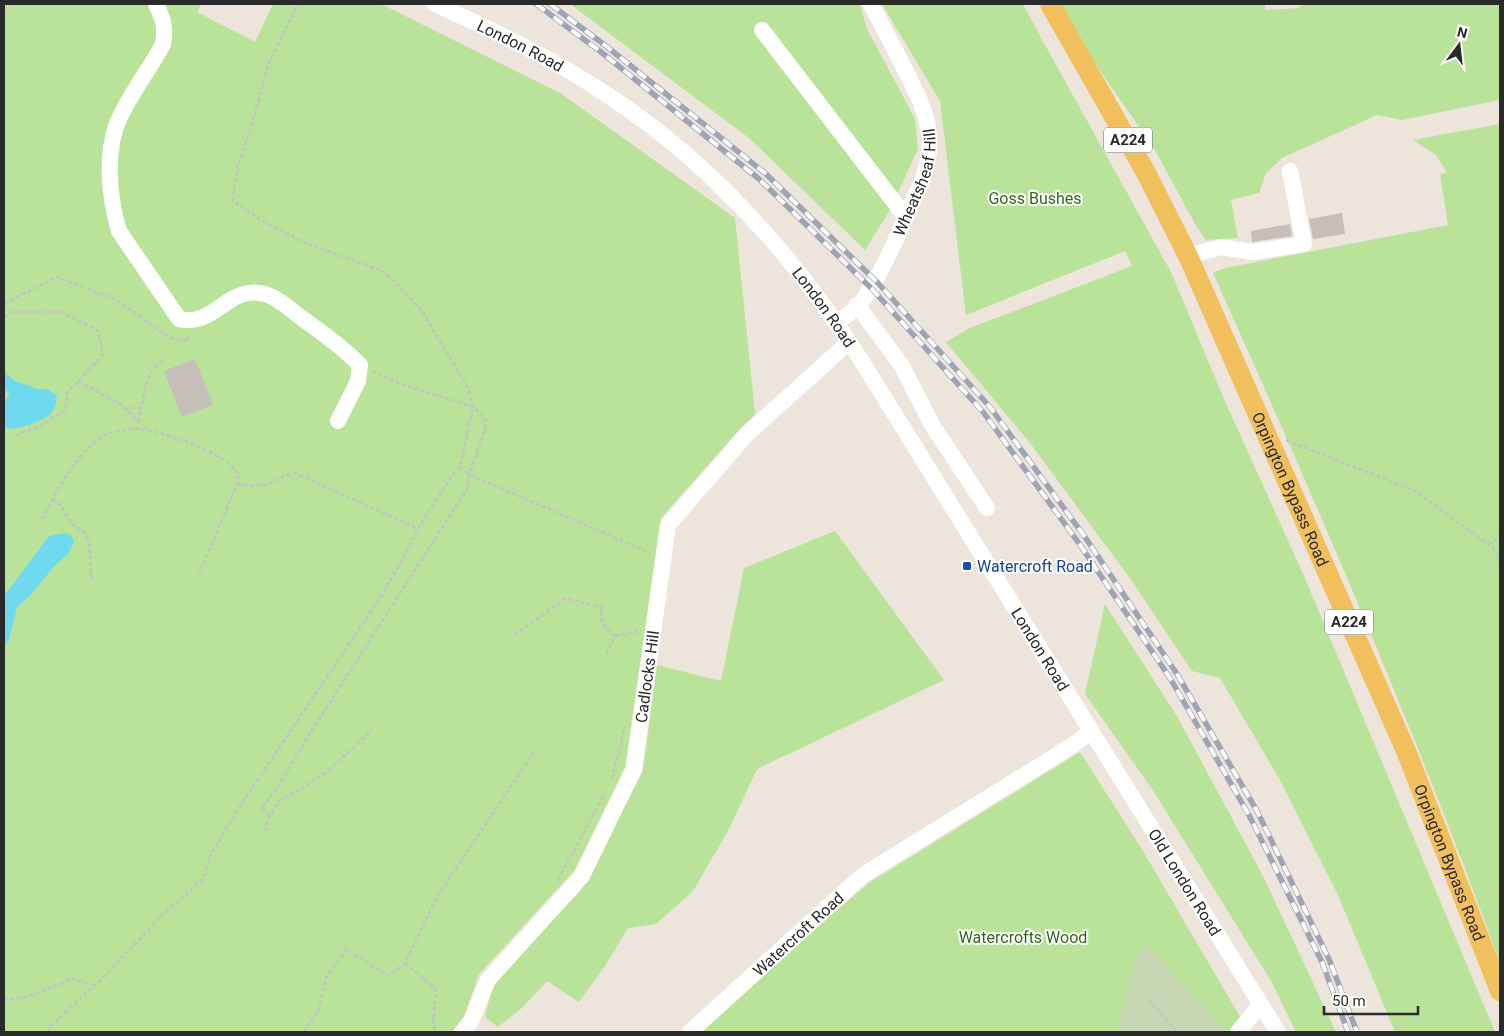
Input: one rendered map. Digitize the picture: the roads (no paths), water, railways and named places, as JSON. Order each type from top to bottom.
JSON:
[{"type":"main road","name":"Orpington Bypass Road","points":[[1050,4],[1146,171],[1188,256],[1406,750],[1500,991]]},
{"type":"street","points":[[156,4],[162,17],[165,31],[163,44],[125,106],[114,132],[109,163],[116,220],[120,231],[179,319],[190,321],[200,319],[235,297],[253,292],[268,295],[338,345],[360,365],[358,381],[338,421]]},
{"type":"street","name":"London Road","points":[[434,4],[511,40],[571,72],[610,96],[665,137],[717,183],[771,238],[807,282],[849,342],[1091,732]]},
{"type":"street","name":"Wheatsheaf Hill","points":[[836,322],[861,302],[885,260],[926,168],[930,150],[929,124],[925,110],[871,4]]},
{"type":"street","points":[[762,30],[905,216]]},
{"type":"street","points":[[1188,256],[1221,246],[1253,252],[1304,244],[1290,171]]},
{"type":"street","points":[[861,302],[902,366],[932,425],[987,508]]},
{"type":"street","name":"Cadlocks Hill","points":[[462,1032],[471,1021],[488,980],[582,876],[634,769],[668,525],[747,434],[849,342]]},
{"type":"street","name":"Old London Road","points":[[1091,732],[1278,1032]]},
{"type":"street","name":"Watercroft Road","points":[[690,1032],[863,875],[1091,732]]},
{"type":"street","points":[[1238,1032],[1255,1011],[1262,1006]]},
{"type":"water","points":[[4,370],[13,380],[37,389],[48,389],[57,396],[55,407],[49,416],[30,425],[10,429],[4,426],[4,401],[10,394],[4,389]]},
{"type":"water","points":[[66,533],[74,541],[68,554],[54,566],[31,595],[17,607],[9,640],[4,647],[4,596],[49,536]]},
{"type":"railway","points":[[536,4],[601,52],[759,179],[872,289],[983,412],[1078,542],[1170,678],[1249,815],[1322,962],[1348,1032]]},
{"type":"railway","points":[[550,4],[606,46],[765,173],[878,283],[990,407],[1085,537],[1177,674],[1257,811],[1329,959],[1357,1032]]},
{"type":"place","name":"Watercroft Road","points":[[967,566]]},
{"type":"park label","name":"Goss Bushes","points":[[1035,198]]},
{"type":"park label","name":"Watercrofts Wood","points":[[1023,937]]}]
